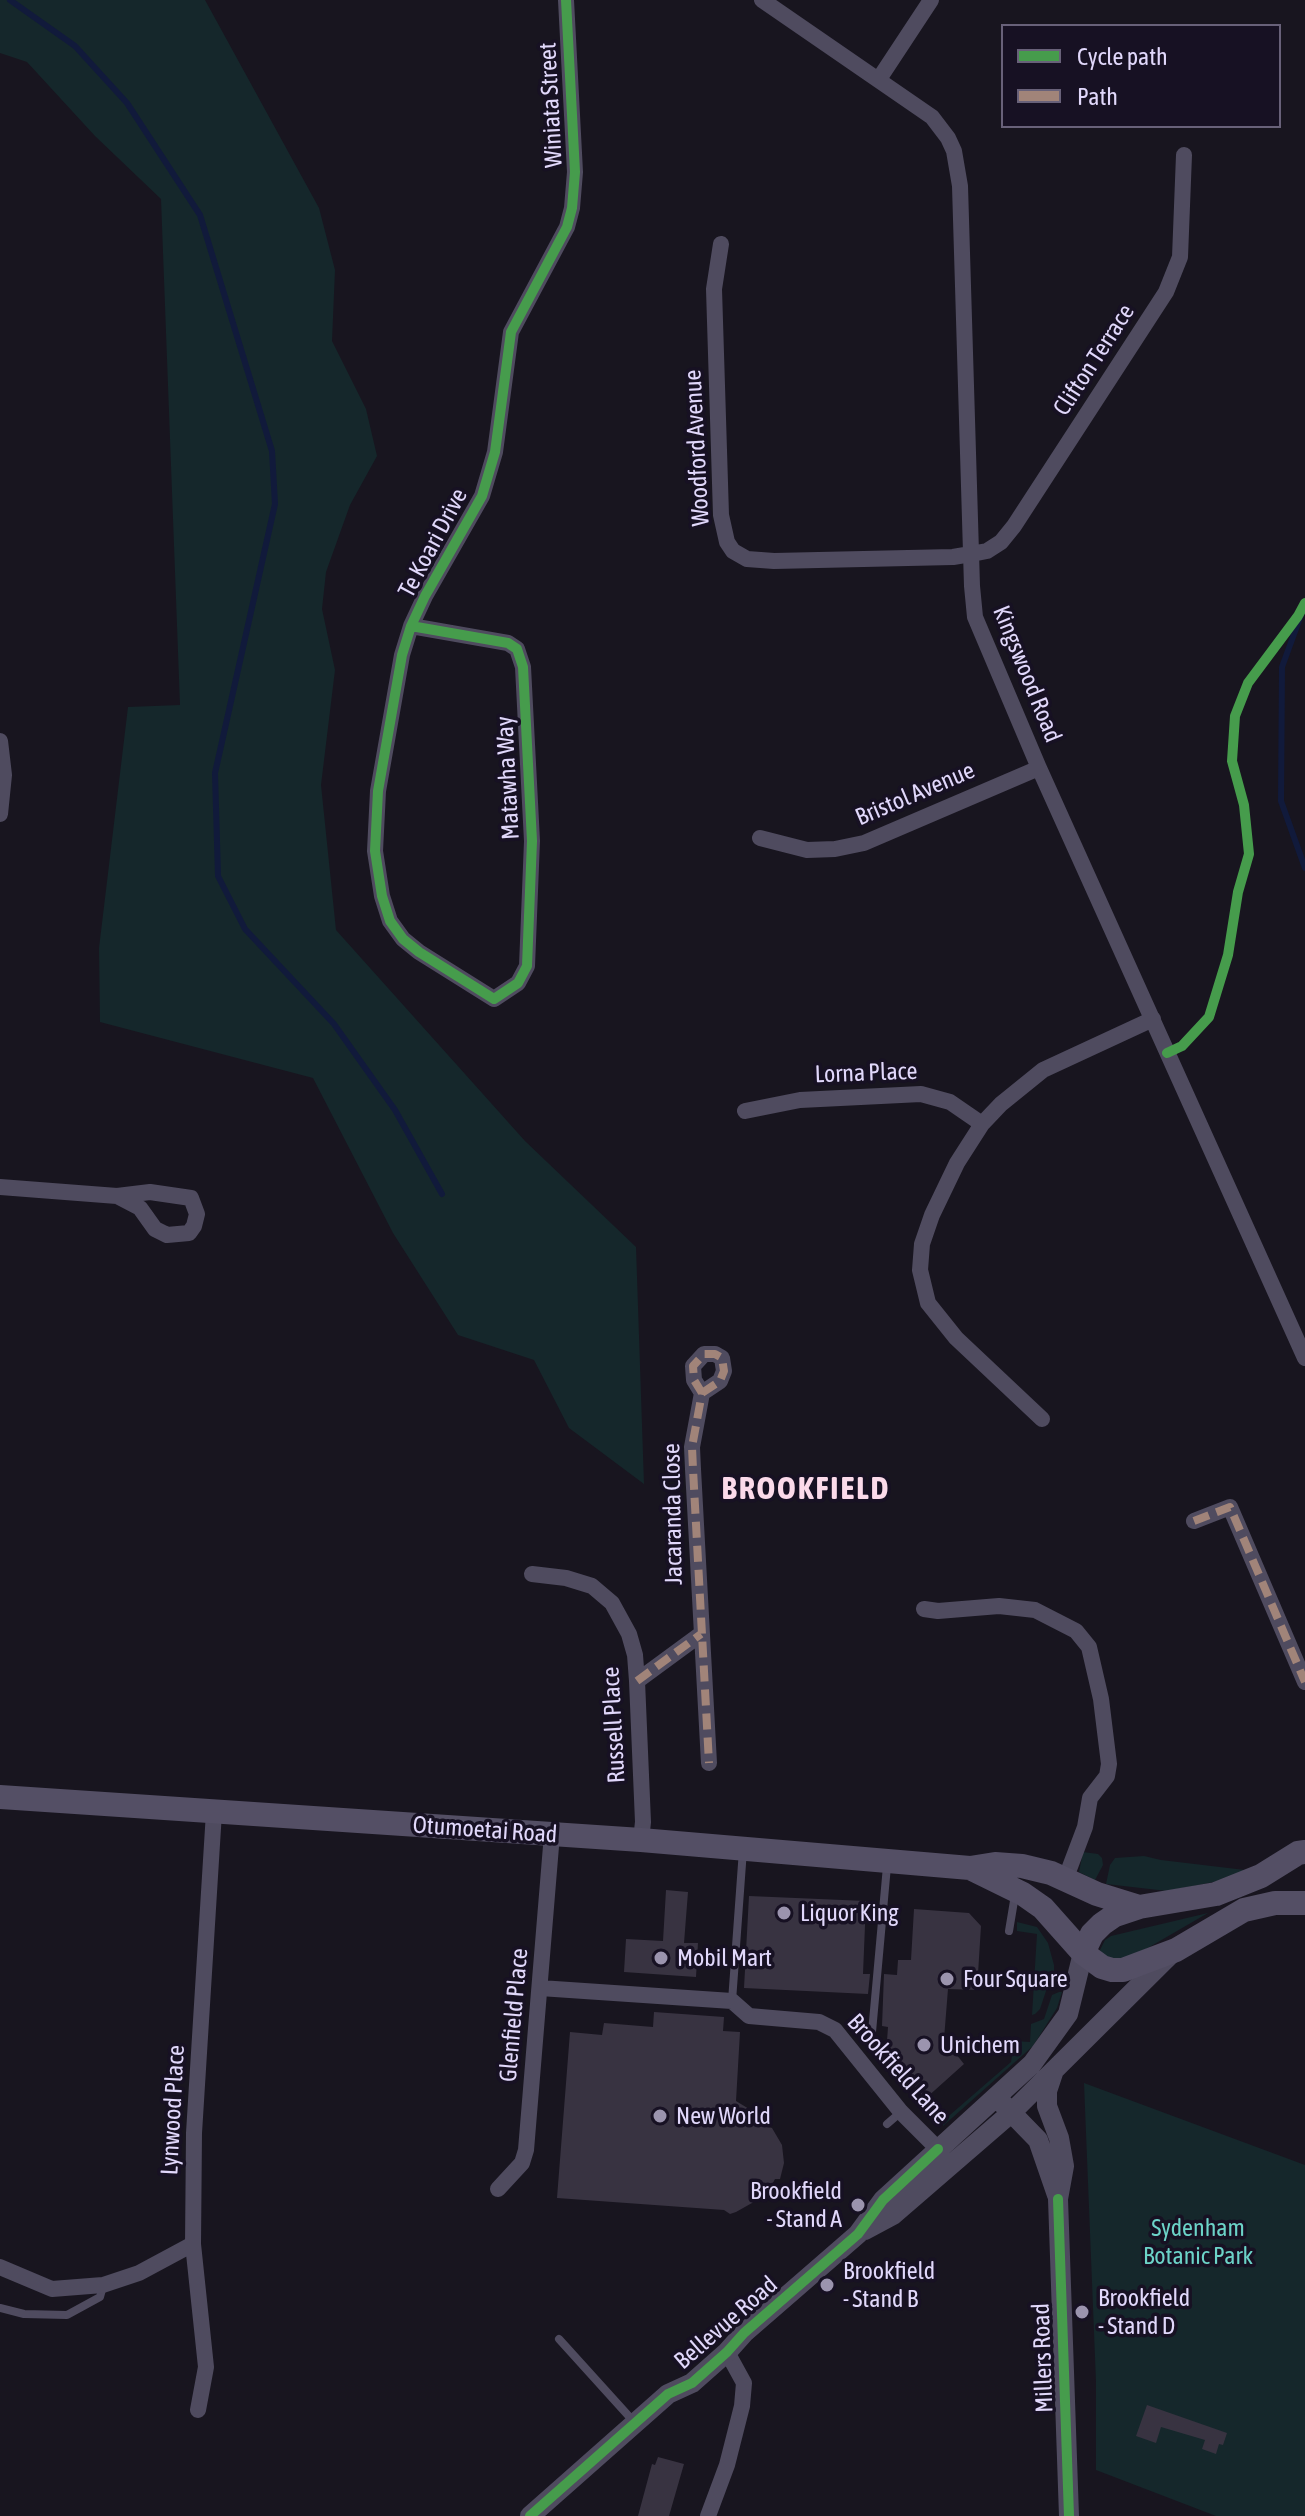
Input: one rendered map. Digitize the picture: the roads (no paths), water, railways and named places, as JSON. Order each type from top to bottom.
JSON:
[{"type":"main road","name":"Otumoetai Road","points":[[0,1797],[641,1840],[970,1868],[995,1864],[1022,1866],[1139,1907],[1189,1900],[1227,1890],[1261,1876],[1303,1850]]},
{"type":"main road","name":"Otumoetai Road","points":[[970,1868],[1043,1908],[1083,1953],[1102,1967],[1112,1970],[1123,1970],[1176,1950],[1244,1910],[1262,1904],[1302,1904]]},
{"type":"main road","name":"Bellevue Road","points":[[1083,1953],[1092,1934],[1102,1924],[1115,1915],[1139,1907]]},
{"type":"street","name":"Winiata Street","points":[[566,0],[575,172],[572,208]]},
{"type":"street","name":"Kingswood Road","points":[[762,0],[932,117],[948,138],[958,166],[975,617],[1039,768],[1305,1358]]},
{"type":"street","points":[[879,79],[931,0]]},
{"type":"street","name":"Clifton Terrace","points":[[971,554],[987,551],[1014,526],[1166,292],[1180,257],[1184,155]]},
{"type":"street","name":"Te Koari Drive","points":[[494,999],[403,939],[390,921],[382,896],[375,851],[378,791],[402,655],[411,626],[482,496],[495,452],[511,332],[563,235],[572,208]]},
{"type":"street","name":"Woodford Avenue","points":[[721,244],[714,289],[721,515],[727,542],[733,551],[747,559],[774,561],[971,554]]},
{"type":"street","name":"Matawha Way","points":[[411,626],[508,643],[517,649],[523,667],[532,841],[527,966],[518,983],[494,999]]},
{"type":"street","points":[[0,741],[4,775],[0,814]]},
{"type":"street","name":"Bristol Avenue","points":[[760,838],[807,850],[835,849],[864,843],[1039,768]]},
{"type":"street","points":[[1042,1419],[956,1338],[928,1303],[922,1287],[921,1257],[928,1226],[957,1163],[982,1124],[1001,1104],[1043,1070],[1153,1019]]},
{"type":"street","name":"Lorna Place","points":[[745,1111],[800,1100],[921,1094],[950,1102],[982,1124]]},
{"type":"street","points":[[0,1187],[117,1196]]},
{"type":"street","name":"Jacaranda Close","points":[[702,1393],[692,1447],[709,1763]]},
{"type":"street","points":[[1194,1521],[1230,1507],[1305,1682]]},
{"type":"street","name":"Russell Place","points":[[532,1574],[566,1578],[592,1586],[603,1593],[617,1610],[629,1634],[637,1681],[643,1821],[641,1840]]},
{"type":"street","points":[[924,1609],[938,1611],[999,1606],[1035,1610],[1069,1627],[1089,1647],[1101,1699],[1109,1764],[1107,1776],[1090,1798],[1085,1827],[1065,1880]]},
{"type":"street","points":[[637,1681],[701,1634]]},
{"type":"street","name":"Lynwood Place","points":[[198,2410],[206,2367],[193,2244],[194,2133],[214,1812]]},
{"type":"street","name":"Glenfield Place","points":[[498,2189],[522,2163],[526,2150],[552,1834]]},
{"type":"street","name":"Bellevue Road","points":[[858,2234],[883,2200],[938,2149],[1004,2106],[1028,2096],[1176,1950]]},
{"type":"street","name":"Bellevue Road","points":[[530,2516],[668,2394],[692,2383],[744,2333],[858,2234],[893,2215],[1004,2106],[1068,2014],[1083,1953]]},
{"type":"street","name":"Brookfield Lane","points":[[540,1988],[732,2001],[749,2016],[819,2022],[835,2030],[901,2112],[938,2149]]},
{"type":"street","name":"Millers Road","points":[[1053,2073],[1047,2091],[1047,2106],[1059,2138],[1064,2166],[1058,2199],[1069,2516]]},
{"type":"street","points":[[1028,2096],[1047,2106]]},
{"type":"street","name":"Millers Road","points":[[1004,2106],[1038,2140],[1058,2199]]},
{"type":"street","points":[[0,2267],[52,2289],[103,2285],[139,2273],[193,2244]]},
{"type":"street","points":[[708,2516],[727,2465],[743,2395],[744,2383],[727,2352]]},
{"type":"lane","points":[[732,2001],[743,1848]]},
{"type":"lane","points":[[872,2032],[887,1861]]},
{"type":"lane","points":[[1009,1931],[1016,1891]]},
{"type":"lane","points":[[887,2124],[901,2112]]},
{"type":"lane","points":[[0,2308],[24,2314],[67,2315],[100,2297],[103,2285]]},
{"type":"lane","points":[[559,2339],[636,2423]]},
{"type":"waterway","points":[[10,0],[75,46],[127,103],[200,215],[272,451],[275,504],[215,773],[218,876],[245,929],[334,1024],[395,1110],[442,1194]]},
{"type":"waterway","points":[[1305,604],[1282,667],[1281,801],[1305,868]]},
{"type":"place","name":"Liquor King","points":[[784,1913]]},
{"type":"place","name":"Mobil Mart","points":[[661,1958]]},
{"type":"place","name":"Four Square","points":[[947,1979]]},
{"type":"place","name":"Unichem","points":[[924,2045]]},
{"type":"place","name":"New World","points":[[660,2116]]},
{"type":"place","name":"Brookfield - Stand A","points":[[858,2205]]},
{"type":"place","name":"Brookfield - Stand B","points":[[827,2285]]},
{"type":"place","name":"Brookfield - Stand D","points":[[1082,2312]]},
{"type":"district","name":"BROOKFIELD","points":[[806,1489]]},
{"type":"park label","name":"Sydenham Botanic Park","points":[[1198,2242]]}]
